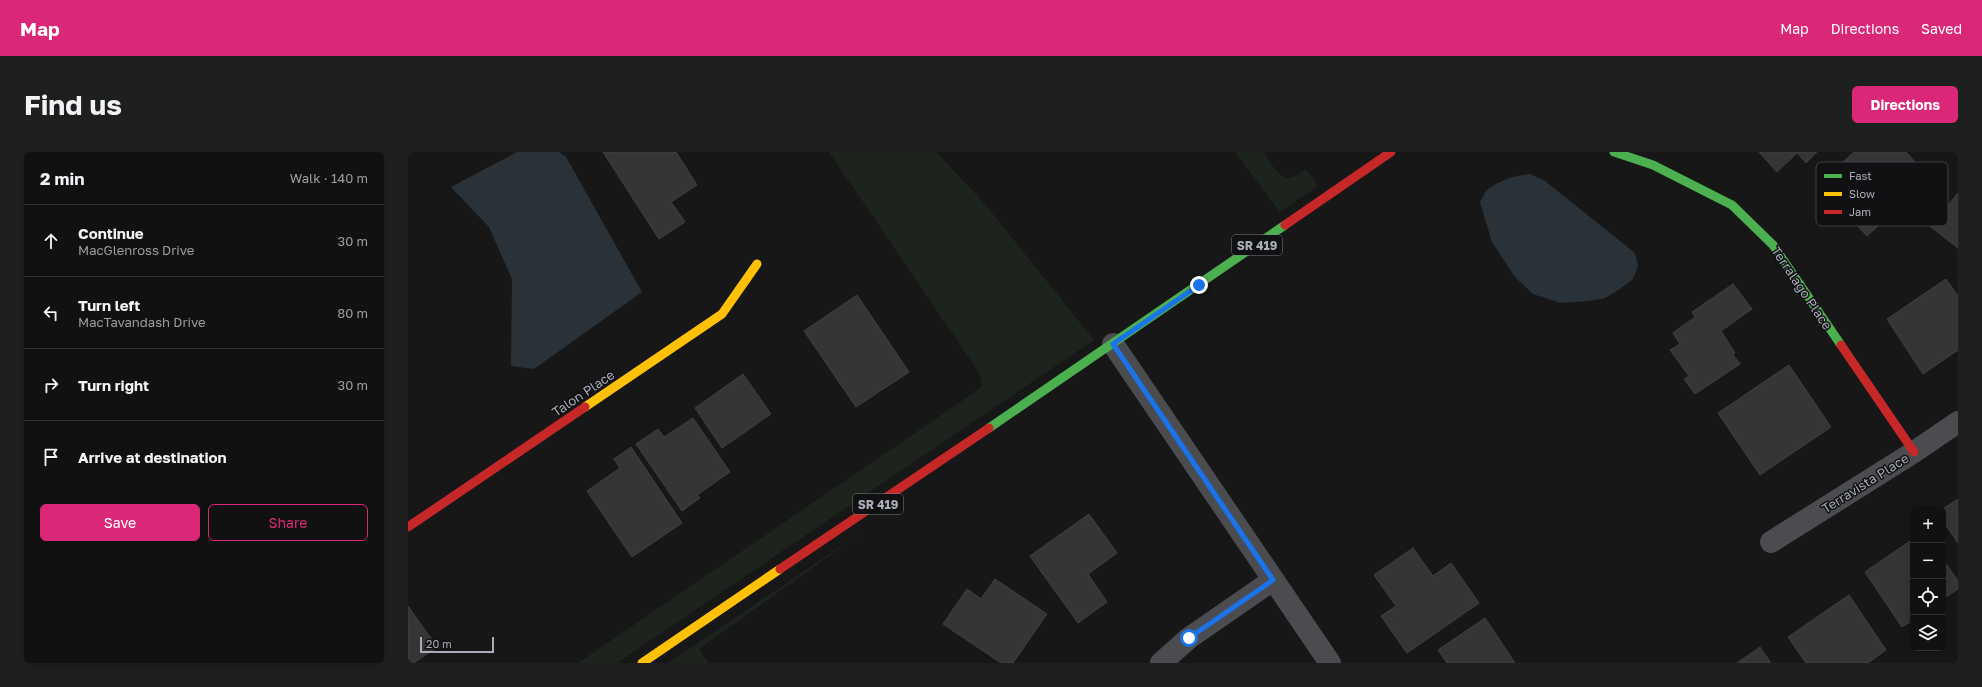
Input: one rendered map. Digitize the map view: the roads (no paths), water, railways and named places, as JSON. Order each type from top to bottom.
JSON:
[{"type":"main road","name":"SR 419","points":[[642,663],[1113,344],[1391,152]]},
{"type":"main road","name":"Terralago Place","points":[[1614,152],[1650,159],[1732,205],[1773,245],[1914,452]]},
{"type":"main road","name":"Talon Place","points":[[408,527],[722,314],[757,264]]},
{"type":"street","points":[[1113,344],[1330,663]]},
{"type":"street","name":"Terravista Place","points":[[1771,542],[1914,452],[1958,422]]},
{"type":"street","points":[[1161,663],[1189,638],[1273,580]]}]
